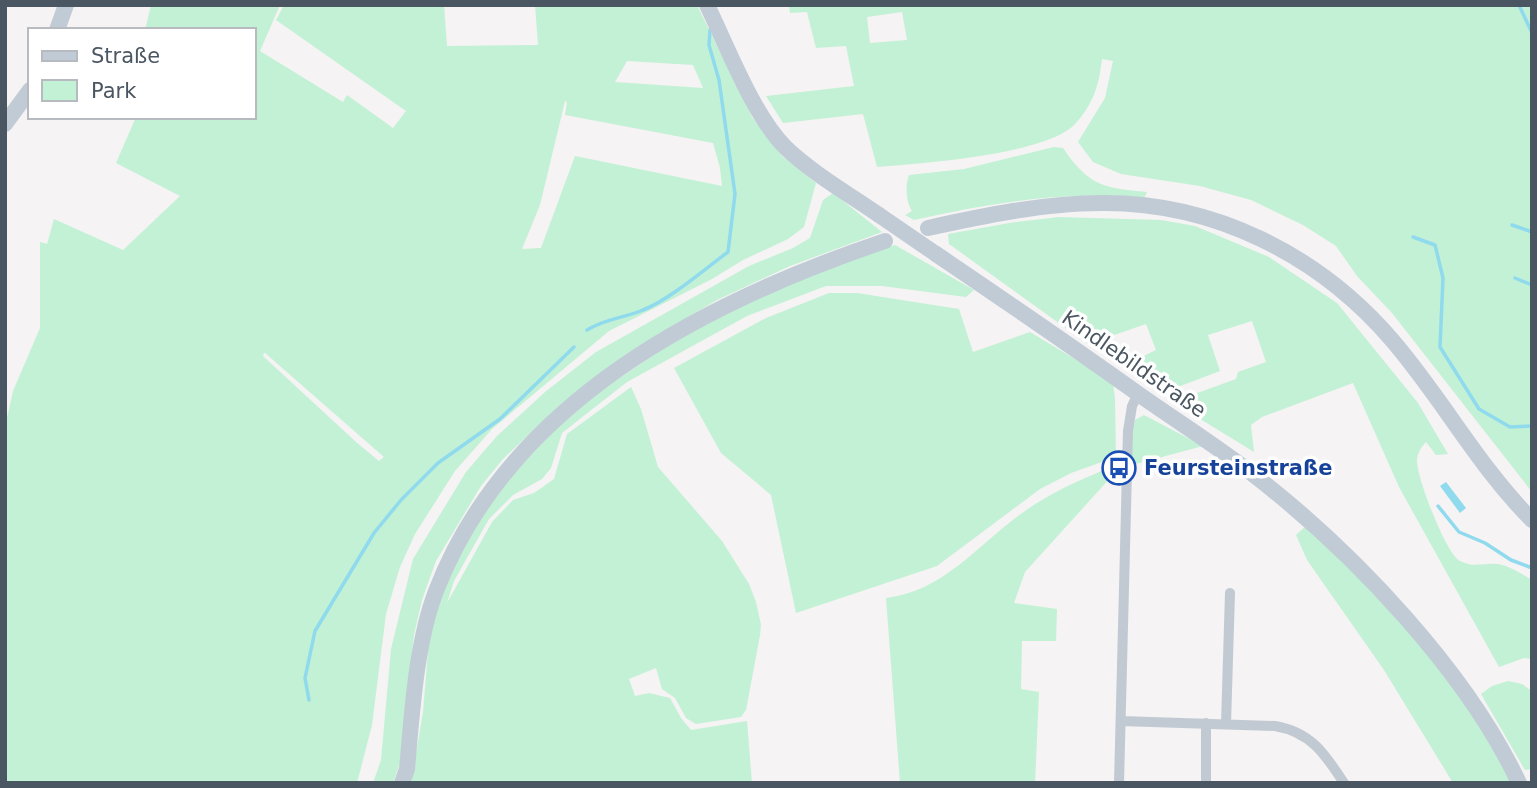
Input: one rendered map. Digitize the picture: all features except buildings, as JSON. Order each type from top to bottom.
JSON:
[{"type":"main road","points":[[58,28],[66,5]]},
{"type":"main road","name":"Kindlebildstraße","points":[[708,5],[750,94],[768,126],[786,148],[879,215],[1037,321],[1259,479],[1305,517],[1362,572],[1437,655],[1465,690],[1500,745],[1519,783]]},
{"type":"main road","points":[[5,124],[28,93]]},
{"type":"main road","points":[[928,228],[977,217],[1100,202],[1151,205],[1203,216],[1249,232],[1282,248],[1314,269],[1361,307],[1393,341],[1492,477],[1532,520]]},
{"type":"main road","points":[[402,783],[407,769],[419,662],[435,594],[456,545],[477,509],[537,436],[609,375],[714,311],[763,286],[824,261],[884,241]]},
{"type":"street","points":[[1119,783],[1128,431],[1132,405],[1138,394]]},
{"type":"street","points":[[1226,724],[1230,593]]},
{"type":"street","points":[[1121,721],[1291,729],[1310,740],[1328,759],[1344,783]]},
{"type":"street","points":[[1206,723],[1206,783]]},
{"type":"green space","points":[[151,5],[280,5],[260,51],[343,102],[347,95],[393,128],[406,111],[276,20],[282,5],[444,5],[447,46],[538,45],[535,5],[697,5],[752,117],[782,156],[816,183],[804,227],[788,239],[609,331],[492,429],[455,471],[415,534],[400,567],[386,614],[372,725],[357,783],[5,783],[5,427],[13,391],[40,328],[40,242],[47,244],[54,219],[123,250],[180,196],[116,163],[135,119],[256,119],[256,28],[145,28]],"holes":[[[627,61],[693,65],[703,88],[615,82]],[[565,101],[565,115],[713,143],[722,186],[575,156],[541,248],[522,249],[540,205]],[[265,353],[384,457],[379,461],[356,442],[263,356]]]},
{"type":"green space","points":[[789,5],[1532,5],[1532,492],[1392,313],[1357,276],[1336,246],[1303,225],[1251,200],[1200,186],[1121,174],[1093,162],[1078,142],[1105,98],[1113,61],[1102,59],[1091,101],[1076,123],[1061,134],[1039,143],[982,156],[877,167],[863,114],[783,123],[766,96],[854,86],[846,46],[816,48],[807,12],[790,13]],"holes":[[[902,12],[907,40],[870,43],[867,17]]]},
{"type":"green space","points":[[1054,147],[1063,148],[1089,178],[1119,189],[1147,192],[1144,198],[1057,197],[1000,203],[914,220],[905,215],[912,211],[907,193],[909,175],[964,169]]},
{"type":"green space","points":[[833,193],[882,232],[790,266],[717,300],[680,322],[616,363],[560,405],[503,459],[481,486],[436,561],[422,600],[414,635],[400,763],[393,783],[373,783],[381,760],[391,649],[413,559],[466,472],[497,436],[545,392],[596,352],[749,266],[810,238],[823,200]]},
{"type":"green space","points":[[1059,217],[1161,220],[1195,226],[1269,257],[1337,303],[1418,403],[1448,454],[1436,455],[1426,442],[1417,461],[1433,515],[1454,555],[1469,564],[1506,566],[1532,580],[1532,659],[1524,658],[1499,667],[1399,487],[1353,383],[1262,417],[1251,425],[1254,452],[1192,414],[1189,396],[1236,379],[1238,372],[1266,362],[1252,321],[1208,335],[1220,371],[1162,393],[1124,369],[1129,363],[1156,350],[1146,324],[1088,344],[949,244],[948,234]]},
{"type":"green space","points":[[895,245],[974,290],[966,297],[882,286],[826,286],[747,316],[627,382],[562,433],[551,468],[542,479],[513,495],[489,519],[454,581],[447,603],[492,522],[513,500],[534,493],[554,479],[567,434],[631,387],[641,409],[658,467],[722,541],[749,584],[761,625],[746,710],[741,717],[696,724],[686,718],[675,698],[662,689],[656,668],[629,679],[635,696],[649,693],[670,698],[691,730],[747,721],[752,783],[411,783],[423,712],[429,639],[440,592],[493,495],[577,407],[676,340],[759,294],[866,253]]},
{"type":"green space","points":[[829,293],[857,293],[959,309],[973,352],[1030,332],[1113,382],[1116,457],[1071,473],[1040,489],[937,566],[796,613],[771,495],[721,453],[674,368],[766,318]]},
{"type":"green space","points":[[1144,415],[1203,446],[1132,465],[1131,437],[1135,420]]},
{"type":"green space","points":[[1106,469],[1111,477],[1025,572],[1014,603],[1057,609],[1056,641],[1022,641],[1021,689],[1039,692],[1035,783],[900,783],[886,598],[907,594],[944,576],[1035,505]]},
{"type":"green space","points":[[1306,526],[1437,655],[1515,783],[1453,783],[1384,670],[1307,560],[1296,535]]},
{"type":"green space","points":[[1508,681],[1522,684],[1532,691],[1532,769],[1525,770],[1481,694],[1492,686]]},
{"type":"water","points":[[1446,482],[1466,508],[1460,513],[1440,486]]},
{"type":"waterway","points":[[1519,5],[1532,33]]},
{"type":"waterway","points":[[587,330],[653,305],[728,252],[735,194],[719,80],[709,45],[710,30]]},
{"type":"waterway","points":[[1512,225],[1532,232]]},
{"type":"waterway","points":[[1413,237],[1435,245],[1443,278],[1440,347],[1479,409],[1510,427],[1532,426]]},
{"type":"waterway","points":[[1515,278],[1532,285]]},
{"type":"waterway","points":[[309,700],[305,678],[315,631],[374,533],[401,500],[438,463],[500,419],[574,347]]},
{"type":"waterway","points":[[1438,506],[1459,532],[1485,543],[1511,560],[1532,568]]},
{"type":"place","name":"Feursteinstraße","points":[[1119,468]]}]
